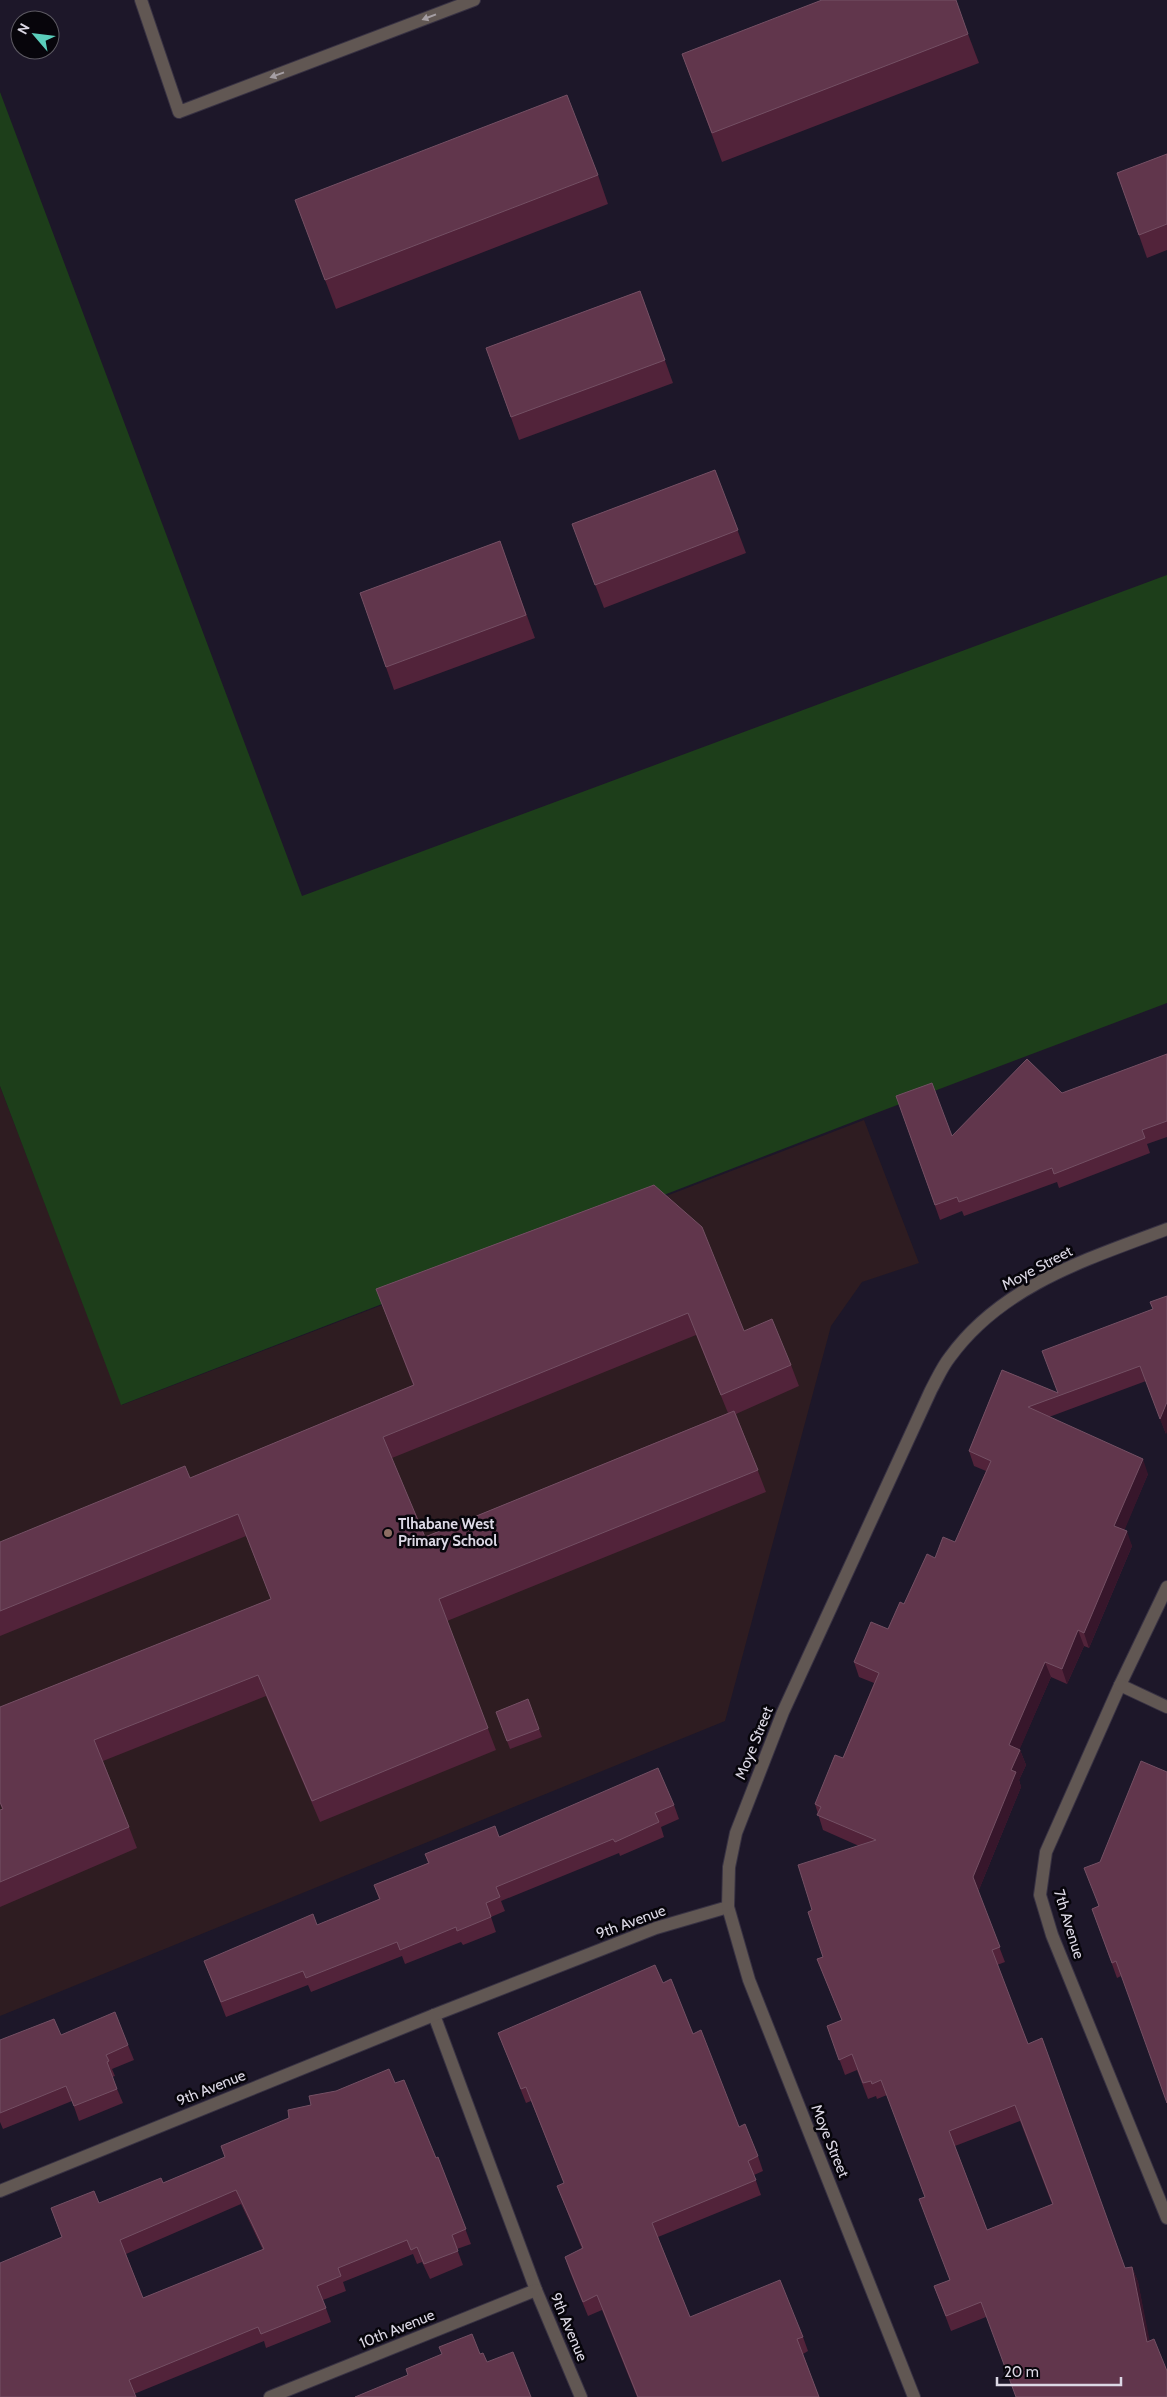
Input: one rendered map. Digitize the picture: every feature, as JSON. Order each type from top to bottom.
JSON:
[{"type":"street","points":[[141,0],[179,112],[474,0]]},
{"type":"street","name":"Moye Street","points":[[914,2397],[749,1980],[728,1907],[729,1867],[736,1833],[783,1712],[931,1390],[949,1357],[981,1322],[1017,1294],[1060,1270],[1167,1228]]},
{"type":"street","name":"7th Avenue","points":[[1167,1587],[1120,1685],[1046,1852],[1040,1895],[1052,1935],[1167,2218]]},
{"type":"street","points":[[1120,1685],[1167,1707]]},
{"type":"street","name":"9th Avenue","points":[[0,2191],[434,2015],[656,1928],[728,1907]]},
{"type":"street","name":"9th Avenue","points":[[434,2015],[536,2290],[581,2397]]},
{"type":"street","name":"10th Avenue","points":[[270,2397],[536,2290]]},
{"type":"shaded area","name":"Tlhabane West Primary School","points":[[0,1086],[122,1405],[864,1120],[919,1263],[862,1282],[831,1326],[725,1721],[0,2016]]},
{"type":"green space","points":[[0,92],[302,896],[1167,575],[1167,1003],[863,1118],[121,1405],[0,1086]]},
{"type":"building","points":[[822,0],[956,0],[968,34],[712,133],[682,54]]},
{"type":"building","points":[[567,95],[598,175],[325,280],[295,200]]},
{"type":"building","points":[[1167,154],[1167,224],[1139,235],[1117,173]]},
{"type":"building","points":[[640,291],[665,360],[511,417],[486,348]]},
{"type":"building","points":[[715,470],[738,530],[595,585],[572,524]]},
{"type":"building","points":[[500,541],[526,615],[386,667],[360,593]]},
{"type":"building","points":[[1167,1054],[1167,1121],[1142,1130],[1145,1138],[1054,1174],[1052,1168],[959,1202],[957,1197],[935,1205],[896,1096],[932,1083],[952,1136],[1027,1059],[1062,1093]]},
{"type":"building","points":[[654,1185],[702,1227],[744,1331],[772,1319],[791,1365],[721,1395],[688,1313],[383,1437],[425,1537],[734,1411],[758,1470],[439,1599],[488,1728],[312,1801],[258,1675],[94,1740],[129,1827],[0,1882],[0,1810],[3,1809],[0,1802],[0,1707],[271,1599],[238,1514],[0,1611],[0,1542],[185,1466],[190,1478],[414,1385],[376,1289]]},
{"type":"building","points":[[1167,1296],[1167,1402],[1160,1419],[1140,1366],[1028,1407],[1143,1459],[1114,1526],[1127,1531],[1084,1633],[1078,1630],[1062,1669],[1045,1662],[1009,1745],[1020,1750],[1011,1770],[1016,1772],[973,1877],[1000,1947],[992,1950],[1028,2044],[1042,2038],[1125,2268],[1132,2267],[1147,2342],[1154,2339],[1167,2371],[1167,2397],[1016,2397],[981,2302],[946,2316],[934,2286],[950,2280],[919,2199],[925,2197],[881,2080],[872,2084],[871,2081],[863,2083],[852,2054],[839,2060],[827,2026],[842,2020],[817,1959],[823,1957],[808,1912],[812,1910],[798,1865],[876,1840],[817,1815],[821,1807],[815,1804],[835,1755],[843,1758],[879,1673],[854,1662],[871,1622],[888,1629],[900,1602],[904,1604],[927,1554],[935,1558],[943,1537],[955,1542],[991,1461],[969,1451],[1002,1370],[1058,1393],[1042,1351],[1153,1309],[1150,1302]],"holes":[[[1015,2105],[1053,2204],[987,2230],[949,2131]]]},
{"type":"building","points":[[528,1699],[539,1729],[507,1741],[496,1712]]},
{"type":"building","points":[[1141,1761],[1167,1772],[1167,2103],[1116,1961],[1112,1963],[1092,1909],[1099,1906],[1084,1868],[1100,1862]]},
{"type":"building","points":[[658,1768],[674,1805],[655,1813],[659,1822],[615,1842],[613,1839],[496,1887],[500,1897],[486,1903],[491,1917],[457,1931],[456,1927],[400,1950],[397,1942],[306,1978],[303,1971],[221,2002],[204,1961],[313,1914],[317,1925],[380,1899],[374,1885],[429,1863],[425,1854],[495,1826],[499,1837]]},
{"type":"building","points":[[655,1965],[663,1983],[671,1979],[693,2034],[701,2030],[739,2127],[745,2124],[758,2156],[748,2161],[756,2180],[652,2223],[690,2317],[780,2280],[803,2337],[797,2339],[819,2397],[638,2397],[597,2295],[583,2302],[565,2257],[583,2248],[557,2186],[564,2183],[526,2087],[521,2089],[498,2033]]},
{"type":"building","points":[[115,2012],[128,2045],[106,2055],[117,2089],[74,2106],[66,2086],[0,2113],[0,2040],[54,2019],[61,2035]]},
{"type":"building","points":[[389,2069],[395,2083],[404,2080],[436,2158],[438,2157],[466,2229],[452,2235],[458,2251],[424,2264],[417,2247],[411,2250],[407,2240],[338,2268],[341,2276],[317,2286],[326,2308],[261,2334],[258,2327],[129,2380],[136,2397],[0,2397],[0,2263],[62,2237],[51,2208],[94,2191],[99,2203],[161,2178],[163,2183],[225,2157],[221,2146],[289,2118],[288,2110],[311,2105],[309,2096],[336,2091]],"holes":[[[236,2190],[264,2249],[143,2298],[120,2240]]]},
{"type":"building","points":[[472,2334],[480,2354],[483,2353],[487,2362],[513,2352],[531,2397],[355,2397],[408,2375],[406,2369],[442,2354],[439,2347]]},
{"type":"place","name":"Tlhabane West Primary School","points":[[388,1533]]}]
